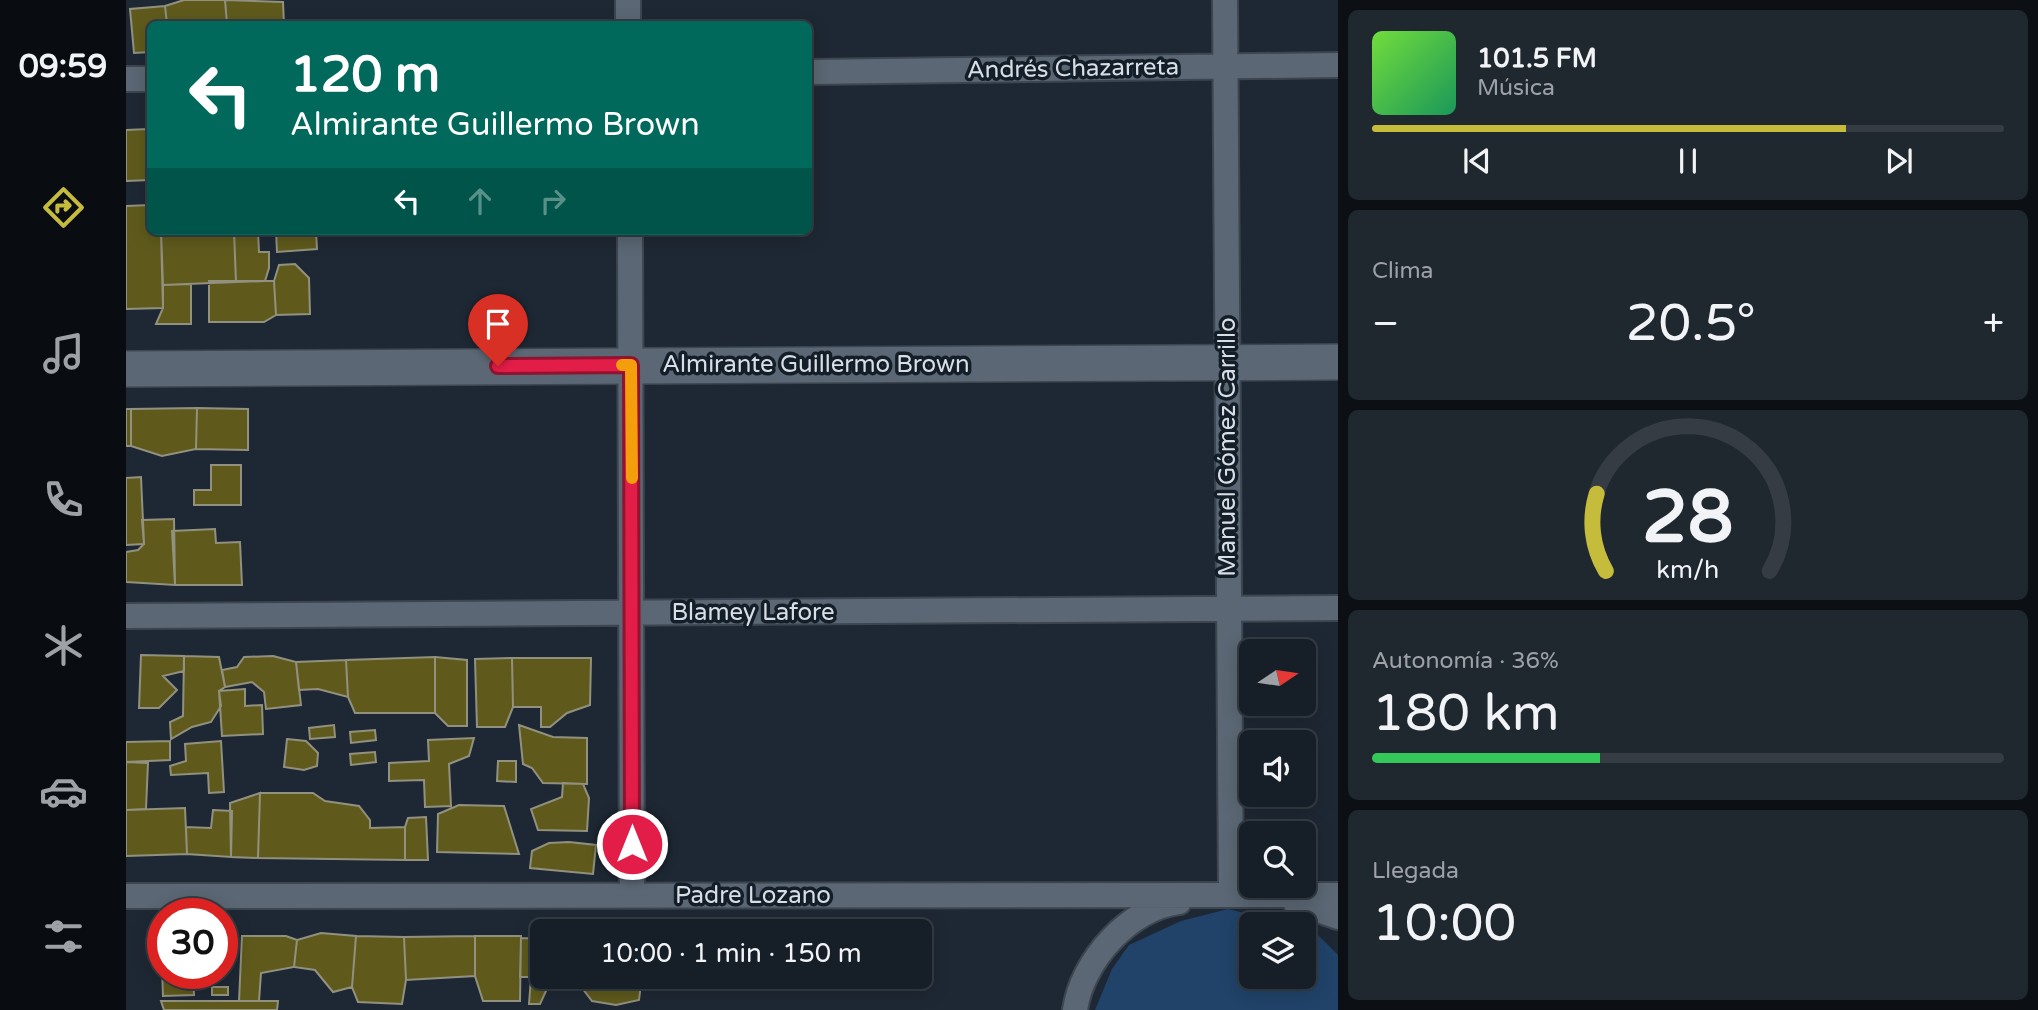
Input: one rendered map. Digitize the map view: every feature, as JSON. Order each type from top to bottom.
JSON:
[{"type":"street","points":[[628,0],[628,21]]},
{"type":"street","name":"Manuel Gómez Carrillo","points":[[1225,0],[1231,895]]},
{"type":"street","name":"Andrés Chazarreta","points":[[812,72],[1338,65]]},
{"type":"street","points":[[126,79],[147,79]]},
{"type":"street","points":[[630,235],[632,895]]},
{"type":"street","name":"Almirante Guillermo Brown","points":[[126,369],[1338,362]]},
{"type":"street","name":"Blamey Lafore","points":[[126,616],[1338,608]]},
{"type":"street","points":[[1075,1010],[1078,993],[1094,962],[1136,919],[1164,904],[1231,895],[1305,903],[1338,917]]},
{"type":"street","name":"Padre Lozano","points":[[126,896],[1338,895]]},
{"type":"shaded area","points":[[1228,909],[1240,912],[1239,989],[1316,989],[1316,934],[1318,935],[1338,955],[1338,1010],[1095,1010],[1112,969],[1129,945],[1181,921]]},
{"type":"building","points":[[184,0],[225,0],[227,21],[167,21],[165,6]]},
{"type":"building","points":[[225,0],[283,2],[284,21],[227,21]]},
{"type":"building","points":[[165,6],[167,21],[147,21],[147,52],[134,53],[130,9]]},
{"type":"building","points":[[147,129],[147,180],[126,181],[126,130]]},
{"type":"building","points":[[147,205],[147,235],[161,235],[163,308],[126,309],[126,206]]},
{"type":"building","points":[[161,235],[234,235],[236,282],[163,285]]},
{"type":"building","points":[[234,235],[258,235],[259,252],[269,252],[269,268],[265,281],[236,282]]},
{"type":"building","points":[[276,235],[316,235],[317,249],[277,252]]},
{"type":"building","points":[[295,264],[309,278],[310,314],[276,315],[274,281],[279,265]]},
{"type":"building","points":[[209,281],[274,281],[276,315],[264,322],[209,322]]},
{"type":"building","points":[[191,284],[191,324],[156,324],[163,308],[163,285]]},
{"type":"building","points":[[197,408],[196,449],[162,456],[131,446],[131,409]]},
{"type":"building","points":[[197,408],[248,409],[248,450],[196,449]]},
{"type":"building","points":[[126,409],[131,409],[131,446],[126,446]]},
{"type":"building","points":[[211,465],[241,465],[241,505],[194,505],[194,490],[211,490]]},
{"type":"building","points":[[141,477],[144,544],[126,545],[126,478]]},
{"type":"building","points":[[174,519],[175,585],[126,582],[126,552],[138,550],[144,544],[142,520]]},
{"type":"building","points":[[215,529],[216,543],[240,542],[242,585],[175,585],[172,531]]},
{"type":"building","points":[[141,655],[184,656],[184,671],[163,676],[177,690],[159,708],[139,708]]},
{"type":"building","points":[[184,656],[219,657],[225,687],[219,691],[221,706],[211,722],[192,727],[171,739],[170,722],[183,716]]},
{"type":"building","points":[[273,656],[296,662],[301,705],[266,709],[264,692],[252,682],[225,687],[222,670],[237,667],[244,657]]},
{"type":"building","points":[[435,657],[435,713],[355,713],[348,697],[346,660]]},
{"type":"building","points":[[435,657],[467,660],[467,726],[448,726],[435,713]]},
{"type":"building","points":[[512,658],[513,707],[505,727],[477,727],[475,659]]},
{"type":"building","points":[[512,658],[591,658],[590,705],[567,713],[550,727],[541,727],[541,707],[513,707]]},
{"type":"building","points":[[346,660],[348,697],[318,689],[299,690],[296,662]]},
{"type":"building","points":[[245,689],[245,706],[262,705],[263,734],[222,736],[219,691]]},
{"type":"building","points":[[334,725],[335,737],[310,739],[309,728]]},
{"type":"building","points":[[519,725],[553,737],[587,738],[587,784],[543,783],[532,768],[523,764]]},
{"type":"building","points":[[375,730],[376,740],[351,743],[350,732]]},
{"type":"building","points":[[474,738],[469,756],[449,764],[451,806],[425,807],[424,780],[389,781],[389,763],[429,761],[428,740]]},
{"type":"building","points":[[287,739],[306,741],[318,753],[317,766],[304,770],[284,767]]},
{"type":"building","points":[[170,741],[170,760],[126,762],[126,742]]},
{"type":"building","points":[[221,741],[224,792],[209,793],[208,773],[171,775],[170,766],[186,761],[185,744]]},
{"type":"building","points":[[375,752],[376,762],[351,765],[350,754]]},
{"type":"building","points":[[498,761],[516,761],[516,782],[497,781]]},
{"type":"building","points":[[126,762],[148,763],[146,809],[126,810]]},
{"type":"building","points":[[563,783],[583,784],[589,798],[587,831],[538,830],[531,809],[562,797]]},
{"type":"building","points":[[260,793],[258,858],[231,857],[230,803]]},
{"type":"building","points":[[260,793],[313,793],[325,801],[359,806],[370,820],[370,828],[405,827],[405,860],[258,858]]},
{"type":"building","points":[[459,805],[504,806],[519,854],[437,852],[438,814]]},
{"type":"building","points":[[185,808],[187,854],[126,856],[126,810]]},
{"type":"building","points":[[213,810],[232,811],[231,857],[187,854],[186,827],[211,828]]},
{"type":"building","points":[[426,817],[428,860],[405,860],[405,827],[408,818]]},
{"type":"building","points":[[549,843],[596,845],[593,874],[530,868],[532,851]]},
{"type":"building","points":[[321,933],[356,936],[352,987],[333,992],[315,970],[294,967],[297,940]]},
{"type":"building","points":[[242,936],[286,936],[297,940],[294,967],[261,973],[259,1001],[239,1001]]},
{"type":"building","points":[[356,936],[404,937],[406,980],[402,1004],[358,1002],[352,987]]},
{"type":"building","points":[[475,936],[475,976],[406,980],[404,937]]},
{"type":"building","points":[[475,936],[521,936],[520,1001],[483,1001],[475,976]]},
{"type":"building","points":[[521,938],[530,938],[530,977],[520,977]]},
{"type":"building","points":[[163,989],[194,989],[194,995],[163,996]]},
{"type":"building","points":[[212,989],[228,989],[228,995],[212,995]]},
{"type":"building","points":[[530,989],[547,989],[540,1004],[529,1004]]},
{"type":"building","points":[[583,989],[640,989],[639,1000],[616,1005],[592,1001]]},
{"type":"building","points":[[161,1001],[278,1001],[277,1010],[164,1010]]},
{"type":"slow traffic","points":[[622,365],[631,365],[632,478]]},
{"type":"route","points":[[498,366],[631,365],[632,844]]}]
